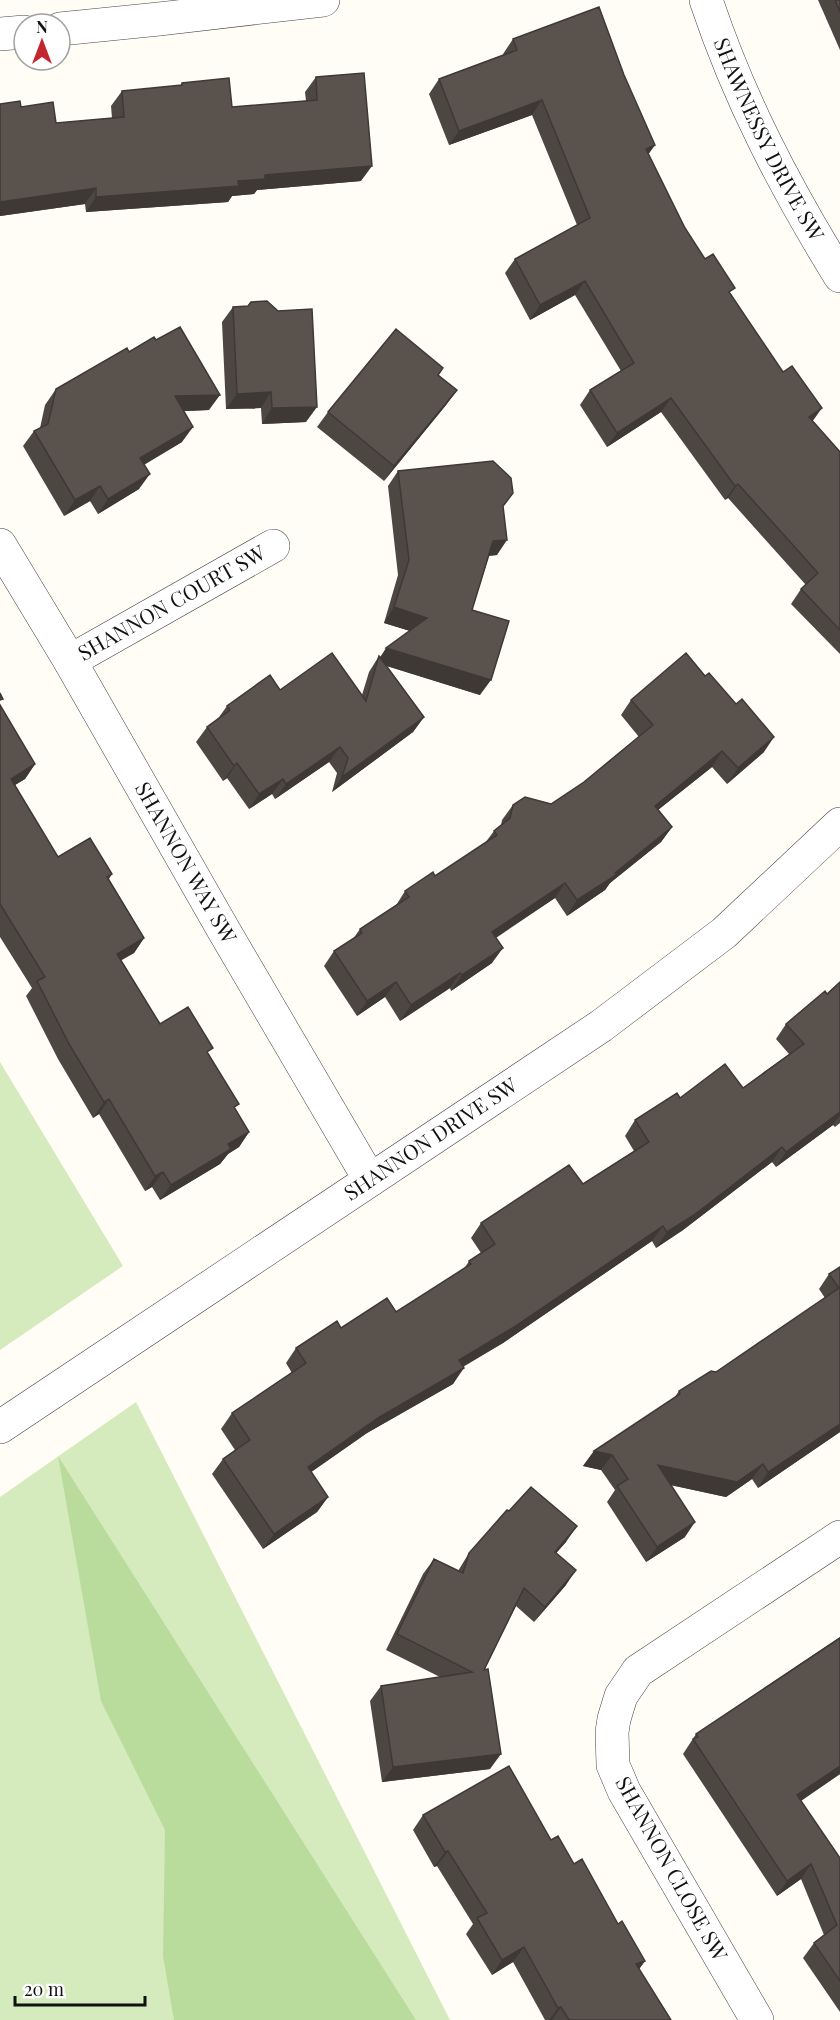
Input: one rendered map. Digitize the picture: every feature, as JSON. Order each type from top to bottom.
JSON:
[{"type":"street","points":[[72,27],[323,0]]},
{"type":"street","name":"SHAWNESSY DRIVE SW","points":[[706,0],[750,115],[804,218],[840,276]]},
{"type":"street","name":"SHANNON WAY SW","points":[[0,545],[70,661],[370,1180]]},
{"type":"street","name":"SHANNON COURT SW","points":[[70,661],[273,546]]},
{"type":"street","name":"SHANNON DRIVE SW","points":[[0,1427],[601,1026],[724,933],[840,824]]},
{"type":"street","name":"SHANNON CLOSE SW","points":[[757,2020],[624,1791],[613,1765],[611,1749],[614,1719],[621,1696],[638,1671],[840,1537]]},
{"type":"green space","points":[[0,1062],[123,1266],[0,1350]]},
{"type":"green space","points":[[136,1402],[450,2020],[0,2020],[0,1497]]},
{"type":"green space","points":[[58,1456],[416,2020],[174,2020],[163,1956],[165,1830],[101,1701]]},
{"type":"building","points":[[835,0],[840,0],[840,12]]},
{"type":"building","points":[[599,7],[624,75],[655,145],[646,149],[685,228],[705,259],[713,254],[735,288],[729,292],[783,372],[792,366],[822,408],[809,417],[840,452],[840,630],[801,589],[818,573],[738,484],[735,486],[671,398],[617,433],[590,390],[634,363],[585,281],[540,305],[515,259],[590,218],[542,100],[459,131],[439,79],[517,50],[513,39]]},
{"type":"building","points":[[364,73],[372,166],[265,175],[265,179],[238,181],[239,186],[96,197],[96,188],[0,202],[0,104],[20,101],[21,107],[53,102],[56,123],[124,117],[122,91],[229,78],[232,107],[317,100],[316,77]]},
{"type":"building","points":[[267,301],[278,311],[312,309],[317,407],[272,408],[271,392],[237,394],[233,307]]},
{"type":"building","points":[[180,327],[220,395],[175,396],[193,427],[140,458],[150,474],[108,499],[100,486],[75,500],[34,431],[48,424],[56,389],[127,348],[129,352],[154,337],[156,340]]},
{"type":"building","points":[[396,329],[443,368],[438,375],[457,390],[394,466],[328,412]]},
{"type":"building","points":[[493,461],[511,478],[513,493],[503,506],[507,540],[493,541],[472,610],[509,621],[491,680],[386,648],[427,618],[394,607],[409,560],[398,471]]},
{"type":"building","points":[[332,653],[366,701],[379,656],[424,717],[342,777],[348,758],[340,747],[286,784],[283,779],[259,794],[237,763],[234,766],[207,727],[230,710],[227,706],[270,675],[280,690]]},
{"type":"building","points":[[686,653],[705,676],[709,673],[736,704],[742,699],[774,737],[738,768],[722,751],[655,806],[672,827],[615,873],[616,875],[577,900],[565,883],[492,932],[503,948],[462,975],[460,973],[411,1005],[396,982],[367,1001],[334,951],[362,933],[360,929],[409,897],[405,891],[433,872],[435,876],[497,835],[494,831],[510,818],[513,805],[525,797],[551,804],[584,782],[653,725],[631,700]]},
{"type":"building","points":[[0,705],[35,764],[11,779],[58,857],[90,838],[112,874],[107,877],[144,938],[117,954],[160,1024],[188,1007],[213,1048],[207,1052],[239,1104],[234,1107],[249,1132],[228,1144],[231,1149],[171,1185],[163,1172],[155,1176],[109,1099],[104,1102],[69,1044],[37,981],[45,977],[0,904]]},
{"type":"building","points":[[840,982],[840,1112],[786,1152],[782,1147],[694,1215],[667,1232],[663,1226],[514,1327],[459,1360],[464,1368],[378,1418],[308,1467],[328,1497],[274,1534],[223,1459],[250,1440],[232,1413],[306,1363],[296,1348],[337,1321],[341,1328],[387,1298],[396,1312],[471,1264],[469,1261],[495,1244],[481,1223],[569,1165],[583,1184],[649,1142],[635,1120],[677,1093],[680,1098],[725,1064],[743,1088],[804,1044],[786,1024],[825,991],[827,994]]},
{"type":"building","points":[[840,1267],[840,1424],[768,1472],[763,1464],[737,1482],[658,1465],[695,1522],[657,1547],[617,1486],[628,1479],[612,1455],[594,1451],[680,1394],[679,1391],[711,1371],[716,1372],[839,1288],[829,1274]]},
{"type":"building","points":[[531,1487],[577,1526],[555,1552],[576,1570],[545,1607],[524,1588],[484,1670],[488,1669],[501,1754],[393,1767],[381,1686],[472,1672],[397,1634],[434,1559],[463,1573],[469,1553]]},
{"type":"building","points":[[840,1638],[840,1766],[797,1795],[840,1858],[840,1981],[814,1943],[837,1925],[811,1864],[787,1881],[693,1739],[698,1737],[696,1734]]},
{"type":"building","points":[[509,1766],[551,1840],[558,1836],[574,1864],[582,1859],[618,1924],[622,1921],[645,1961],[636,1964],[671,2020],[569,2020],[561,2007],[558,2008],[524,1947],[502,1960],[477,1918],[487,1913],[448,1851],[445,1852],[423,1815]]}]
